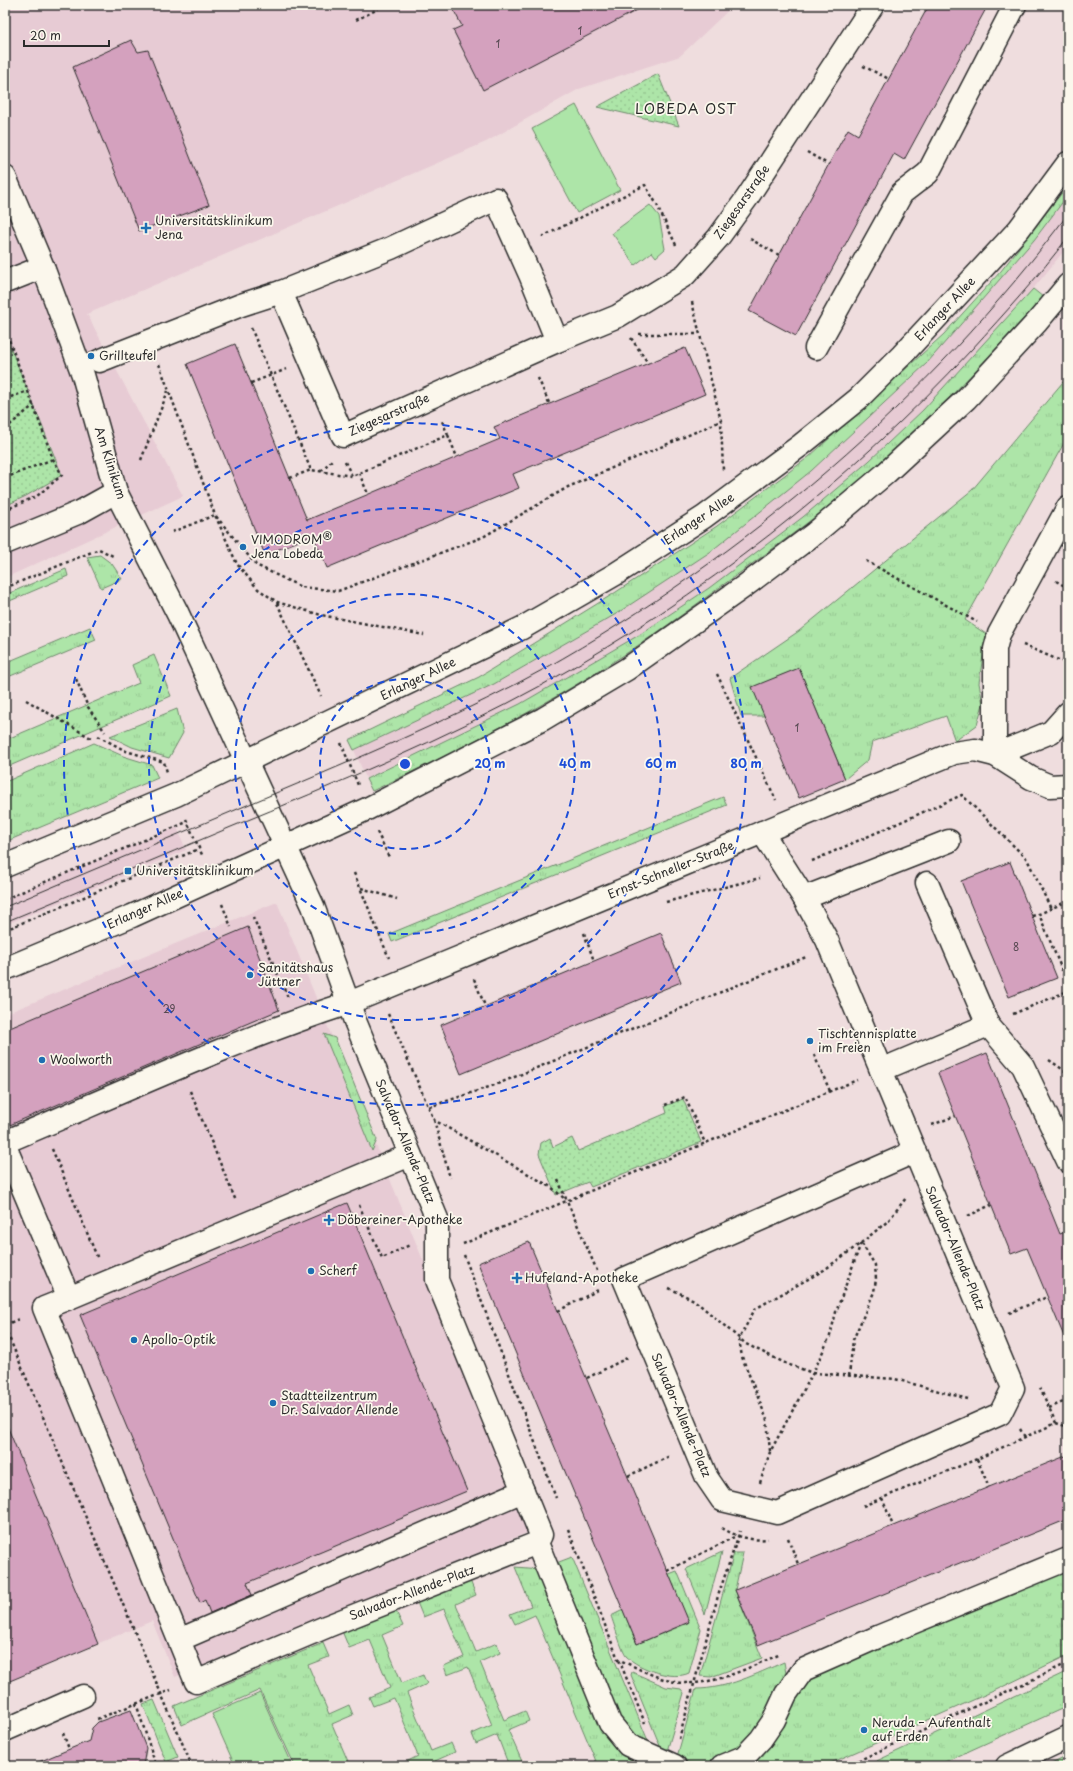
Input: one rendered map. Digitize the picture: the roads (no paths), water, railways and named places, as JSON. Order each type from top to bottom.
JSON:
[{"type":"street","name":"Ziegesarstraße","points":[[281,292],[343,436],[557,340],[618,316],[685,275],[718,238],[747,198],[873,5]]},
{"type":"street","points":[[816,348],[902,193],[928,173],[1015,5]]},
{"type":"street","name":"Erlanger Allee","points":[[5,866],[176,795],[522,628],[614,575],[704,518],[801,445],[858,399],[902,355],[1019,229],[1068,163]]},
{"type":"street","name":"Am Klinikum","points":[[5,177],[43,267],[83,375],[116,492],[175,607],[246,762]]},
{"type":"street","points":[[99,361],[241,305],[281,292],[391,248],[496,199],[557,340]]},
{"type":"street","points":[[5,282],[43,267]]},
{"type":"street","name":"Erlanger Allee","points":[[5,969],[132,916],[378,804],[543,719],[627,669],[742,588],[815,533],[885,474],[966,399],[1037,322],[1068,285]]},
{"type":"street","points":[[5,543],[68,518],[116,492]]},
{"type":"street","points":[[1068,507],[999,634],[995,649],[995,756],[1051,732],[1068,713]]},
{"type":"street","name":"Ernst-Schneller-Straße","points":[[5,1142],[284,1026],[349,1003],[954,753],[975,750],[995,756],[1031,778],[1050,786],[1068,785]]},
{"type":"street","points":[[246,762],[284,847]]},
{"type":"street","name":"Salvador-Allende-Platz","points":[[762,832],[804,898],[827,940],[1013,1388],[1000,1414],[777,1513],[722,1500],[707,1478],[624,1279],[914,1152]]},
{"type":"street","points":[[804,898],[949,841]]},
{"type":"street","name":"Salvador-Allende-Platz","points":[[179,1640],[196,1682],[328,1626],[537,1543],[541,1535],[438,1280],[437,1219],[349,1003],[312,906],[284,847]]},
{"type":"street","points":[[927,882],[988,1025],[1023,1066],[1068,1161]]},
{"type":"street","points":[[881,1070],[988,1025]]},
{"type":"street","points":[[5,1146],[69,1298]]},
{"type":"street","points":[[410,1155],[44,1308],[179,1640],[523,1492]]},
{"type":"street","points":[[537,1543],[610,1723],[628,1745],[673,1765]]},
{"type":"street","points":[[722,1766],[744,1757],[761,1739],[774,1720],[786,1694],[803,1670],[880,1636],[1068,1559]]},
{"type":"street","points":[[5,1730],[83,1696]]},
{"type":"street","points":[[1007,1766],[1068,1737]]},
{"type":"tram line","points":[[5,907],[309,779],[428,727],[544,669],[619,624],[692,576],[762,524],[830,468],[894,410],[956,348],[1014,282],[1068,214]]},
{"type":"tram line","points":[[5,922],[310,794],[427,743],[542,685],[601,651],[659,614],[770,534],[875,446],[972,349],[1034,280],[1068,237]]},
{"type":"place","name":"Universitätsklinikum Jena","points":[[146,228]]},
{"type":"place","name":"Grillteufel","points":[[91,356]]},
{"type":"place","name":"VIMODROM® Jena Lobeda","points":[[243,547]]},
{"type":"place","name":"Universitätsklinikum","points":[[128,871]]},
{"type":"place","name":"Sanitätshaus Jüttner","points":[[250,975]]},
{"type":"place","name":"Tischtennisplatte im Freien","points":[[810,1041]]},
{"type":"place","name":"Woolworth","points":[[42,1060]]},
{"type":"place","name":"Döbereiner-Apotheke","points":[[329,1220]]},
{"type":"place","name":"Scherf","points":[[311,1271]]},
{"type":"place","name":"Hufeland-Apotheke","points":[[517,1278]]},
{"type":"place","name":"Apollo-Optik","points":[[134,1340]]},
{"type":"place","name":"Stadtteilzentrum Dr. Salvador Allende","points":[[273,1403]]},
{"type":"place","name":"Neruda – Aufenthalt auf Erden","points":[[864,1730]]},
{"type":"district","name":"LOBEDA OST","points":[[686,109]]}]
